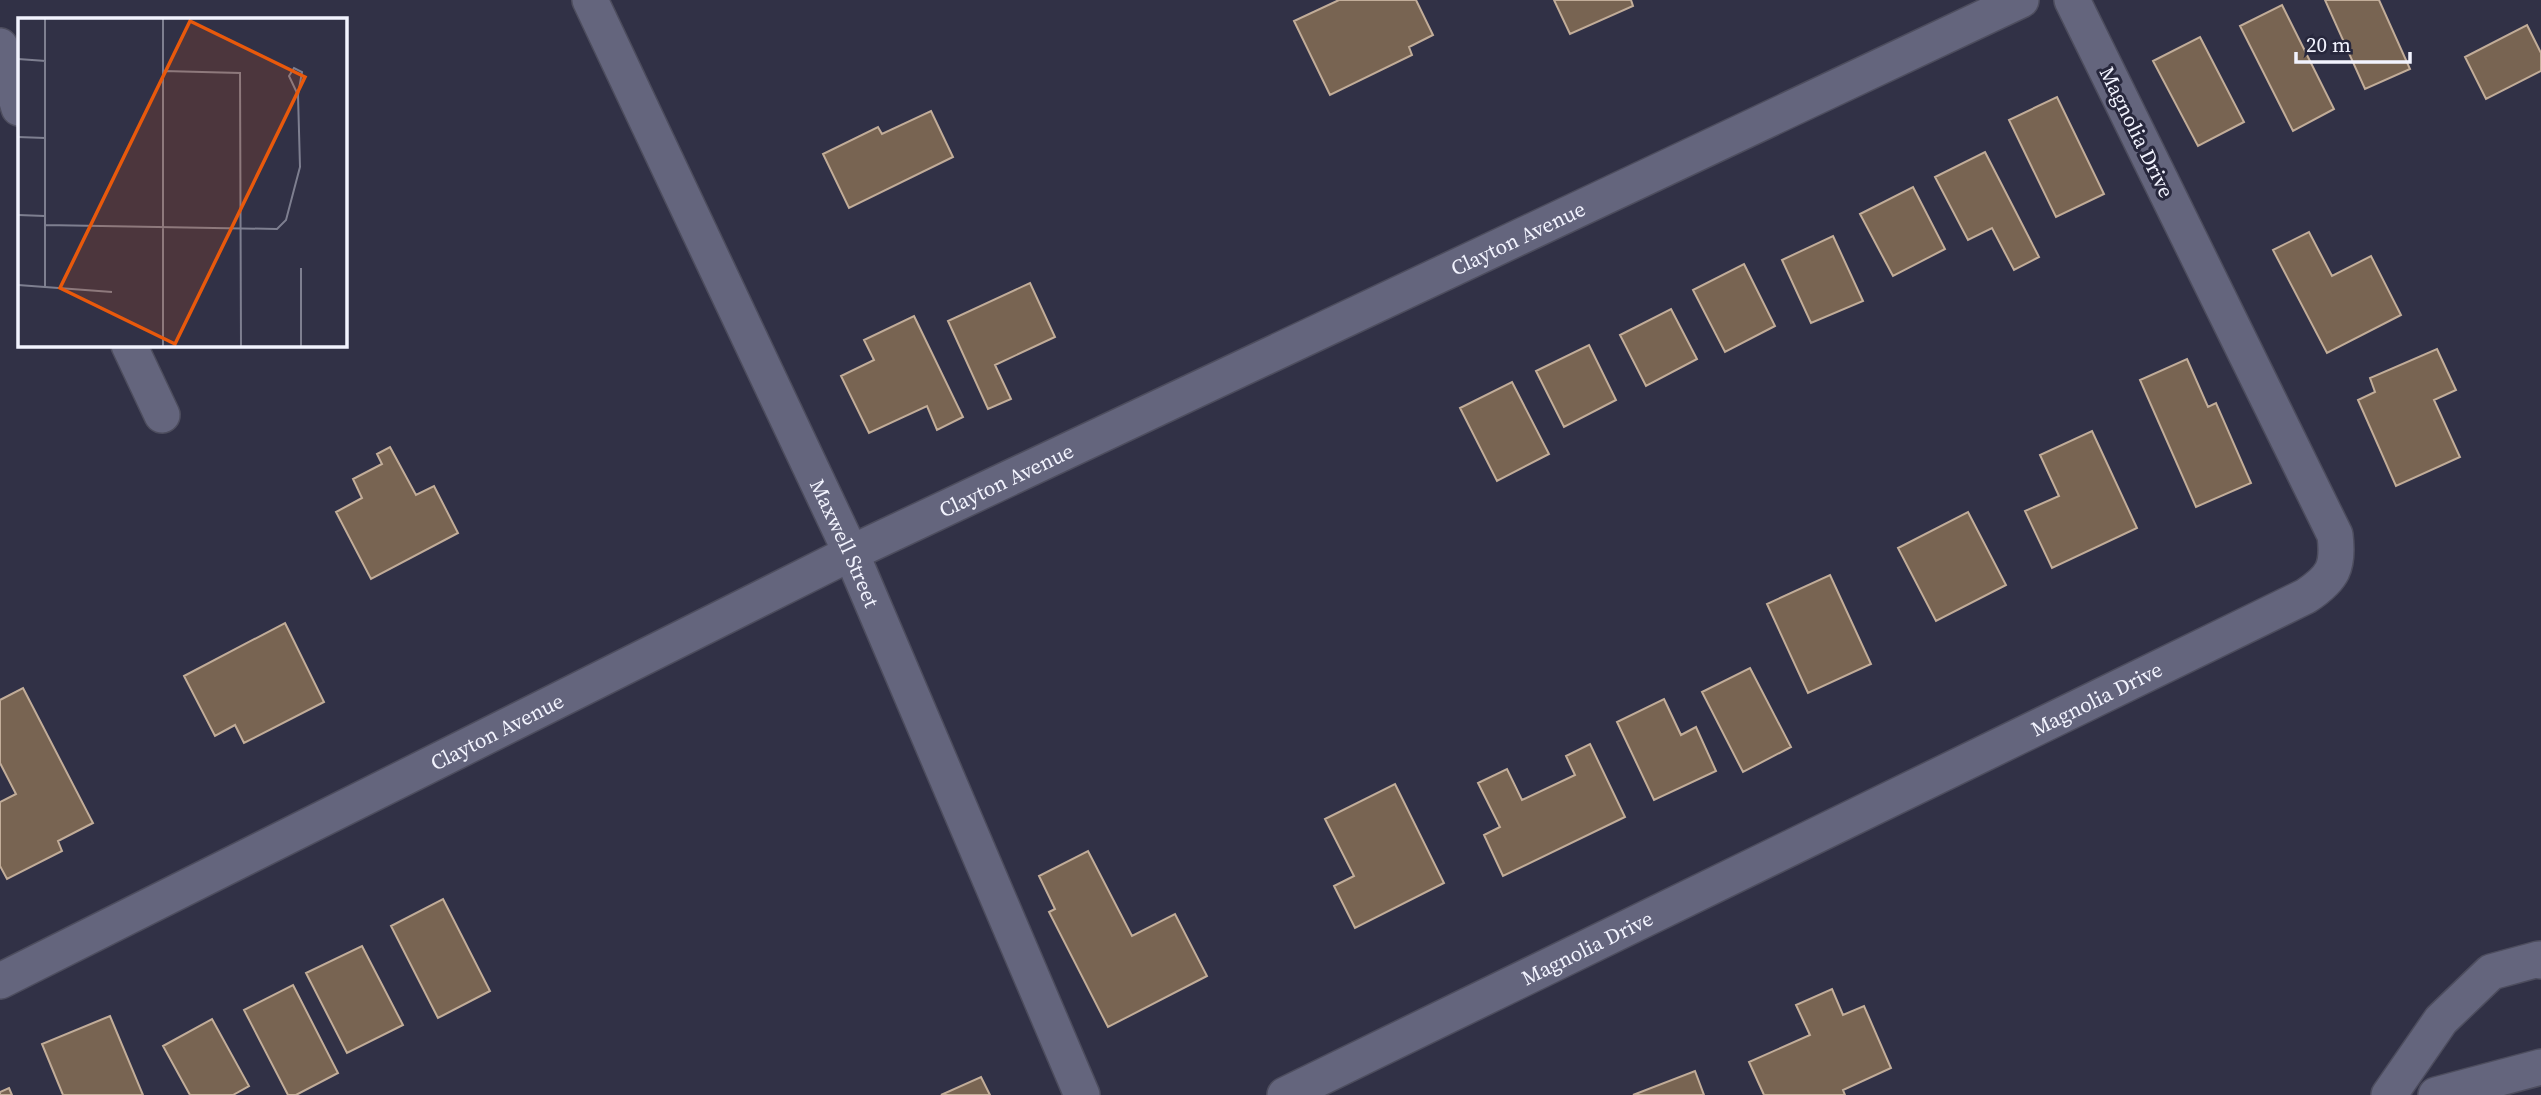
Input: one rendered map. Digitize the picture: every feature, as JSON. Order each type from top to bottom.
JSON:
[{"type":"street","name":"Maxwell Street","points":[[590,0],[851,553],[1082,1095]]},
{"type":"street","name":"Clayton Avenue","points":[[0,981],[851,553],[2021,0]]},
{"type":"street","name":"Magnolia Drive","points":[[1285,1095],[2306,596],[2328,581],[2338,556],[2335,535],[2072,0]]},
{"type":"street","points":[[0,47],[18,105]]},
{"type":"street","points":[[129,346],[162,415]]},
{"type":"street","points":[[2389,1095],[2441,1020],[2491,972],[2539,959],[2541,961]]},
{"type":"street","points":[[2436,1095],[2541,1067]]},
{"type":"building","points":[[1339,0],[1416,0],[1433,35],[1409,47],[1412,55],[1330,95],[1294,21]]},
{"type":"building","points":[[1554,0],[1631,0],[1633,6],[1570,34]]},
{"type":"building","points":[[2325,0],[2379,0],[2410,69],[2365,89]]},
{"type":"building","points":[[2282,5],[2334,109],[2293,131],[2240,26]]},
{"type":"building","points":[[2527,25],[2541,53],[2541,71],[2486,99],[2465,57]]},
{"type":"building","points":[[2200,37],[2244,122],[2198,146],[2153,61]]},
{"type":"building","points":[[2057,97],[2104,194],[2056,217],[2009,120]]},
{"type":"building","points":[[931,111],[953,157],[849,208],[823,154],[878,127],[882,134]]},
{"type":"building","points":[[1985,152],[2039,257],[2014,270],[1992,228],[1968,240],[1935,177]]},
{"type":"building","points":[[1913,187],[1945,249],[1893,276],[1860,214]]},
{"type":"building","points":[[2309,232],[2332,276],[2371,256],[2401,315],[2327,353],[2273,250]]},
{"type":"building","points":[[1833,236],[1863,301],[1811,323],[1782,260]]},
{"type":"building","points":[[1744,264],[1775,326],[1725,352],[1693,290]]},
{"type":"building","points":[[1030,283],[1055,337],[995,365],[1011,399],[988,409],[948,321]]},
{"type":"building","points":[[1671,309],[1697,359],[1646,386],[1620,335]]},
{"type":"building","points":[[914,316],[963,417],[937,430],[927,406],[869,433],[841,376],[874,360],[864,340]]},
{"type":"building","points":[[1589,345],[1616,400],[1564,427],[1536,371]]},
{"type":"building","points":[[2437,349],[2456,390],[2434,400],[2460,457],[2396,486],[2358,400],[2375,392],[2370,378]]},
{"type":"building","points":[[2187,359],[2208,407],[2216,403],[2251,483],[2196,507],[2140,380]]},
{"type":"building","points":[[1512,382],[1549,454],[1497,481],[1460,408]]},
{"type":"building","points":[[2092,431],[2137,528],[2052,568],[2025,511],[2059,496],[2040,455]]},
{"type":"building","points":[[390,447],[416,495],[434,486],[458,533],[371,579],[336,512],[362,498],[353,479],[382,464],[377,454]]},
{"type":"building","points":[[1968,512],[2006,585],[1936,621],[1898,548]]},
{"type":"building","points":[[1830,575],[1871,664],[1808,693],[1767,604]]},
{"type":"building","points":[[285,623],[324,702],[244,743],[235,725],[215,736],[184,676]]},
{"type":"building","points":[[1750,668],[1791,747],[1743,772],[1702,692]]},
{"type":"building","points":[[23,688],[93,823],[58,841],[62,851],[7,879],[0,866],[0,802],[16,794],[0,763],[0,700]]},
{"type":"building","points":[[1664,699],[1681,735],[1696,727],[1716,771],[1654,800],[1617,722]]},
{"type":"building","points":[[1590,744],[1625,817],[1503,876],[1484,835],[1500,827],[1478,783],[1507,769],[1522,800],[1575,775],[1566,756]]},
{"type":"building","points":[[1395,784],[1444,883],[1355,928],[1334,886],[1354,876],[1325,819]]},
{"type":"building","points":[[1088,851],[1132,936],[1175,914],[1207,976],[1108,1027],[1049,912],[1055,909],[1039,876]]},
{"type":"building","points":[[443,899],[490,991],[438,1018],[391,926]]},
{"type":"building","points":[[362,946],[403,1025],[347,1053],[306,973]]},
{"type":"building","points":[[293,985],[338,1073],[296,1095],[288,1095],[244,1010]]},
{"type":"building","points":[[1832,989],[1843,1015],[1864,1006],[1891,1068],[1843,1090],[1845,1095],[1764,1095],[1749,1062],[1810,1035],[1796,1005]]},
{"type":"building","points":[[110,1016],[143,1095],[63,1095],[42,1044]]},
{"type":"building","points":[[212,1019],[249,1086],[233,1095],[190,1095],[163,1046]]},
{"type":"building","points":[[1695,1071],[1704,1095],[1633,1095]]},
{"type":"building","points":[[981,1077],[990,1095],[941,1095]]},
{"type":"building","points":[[9,1088],[12,1095],[0,1095],[0,1092]]}]
